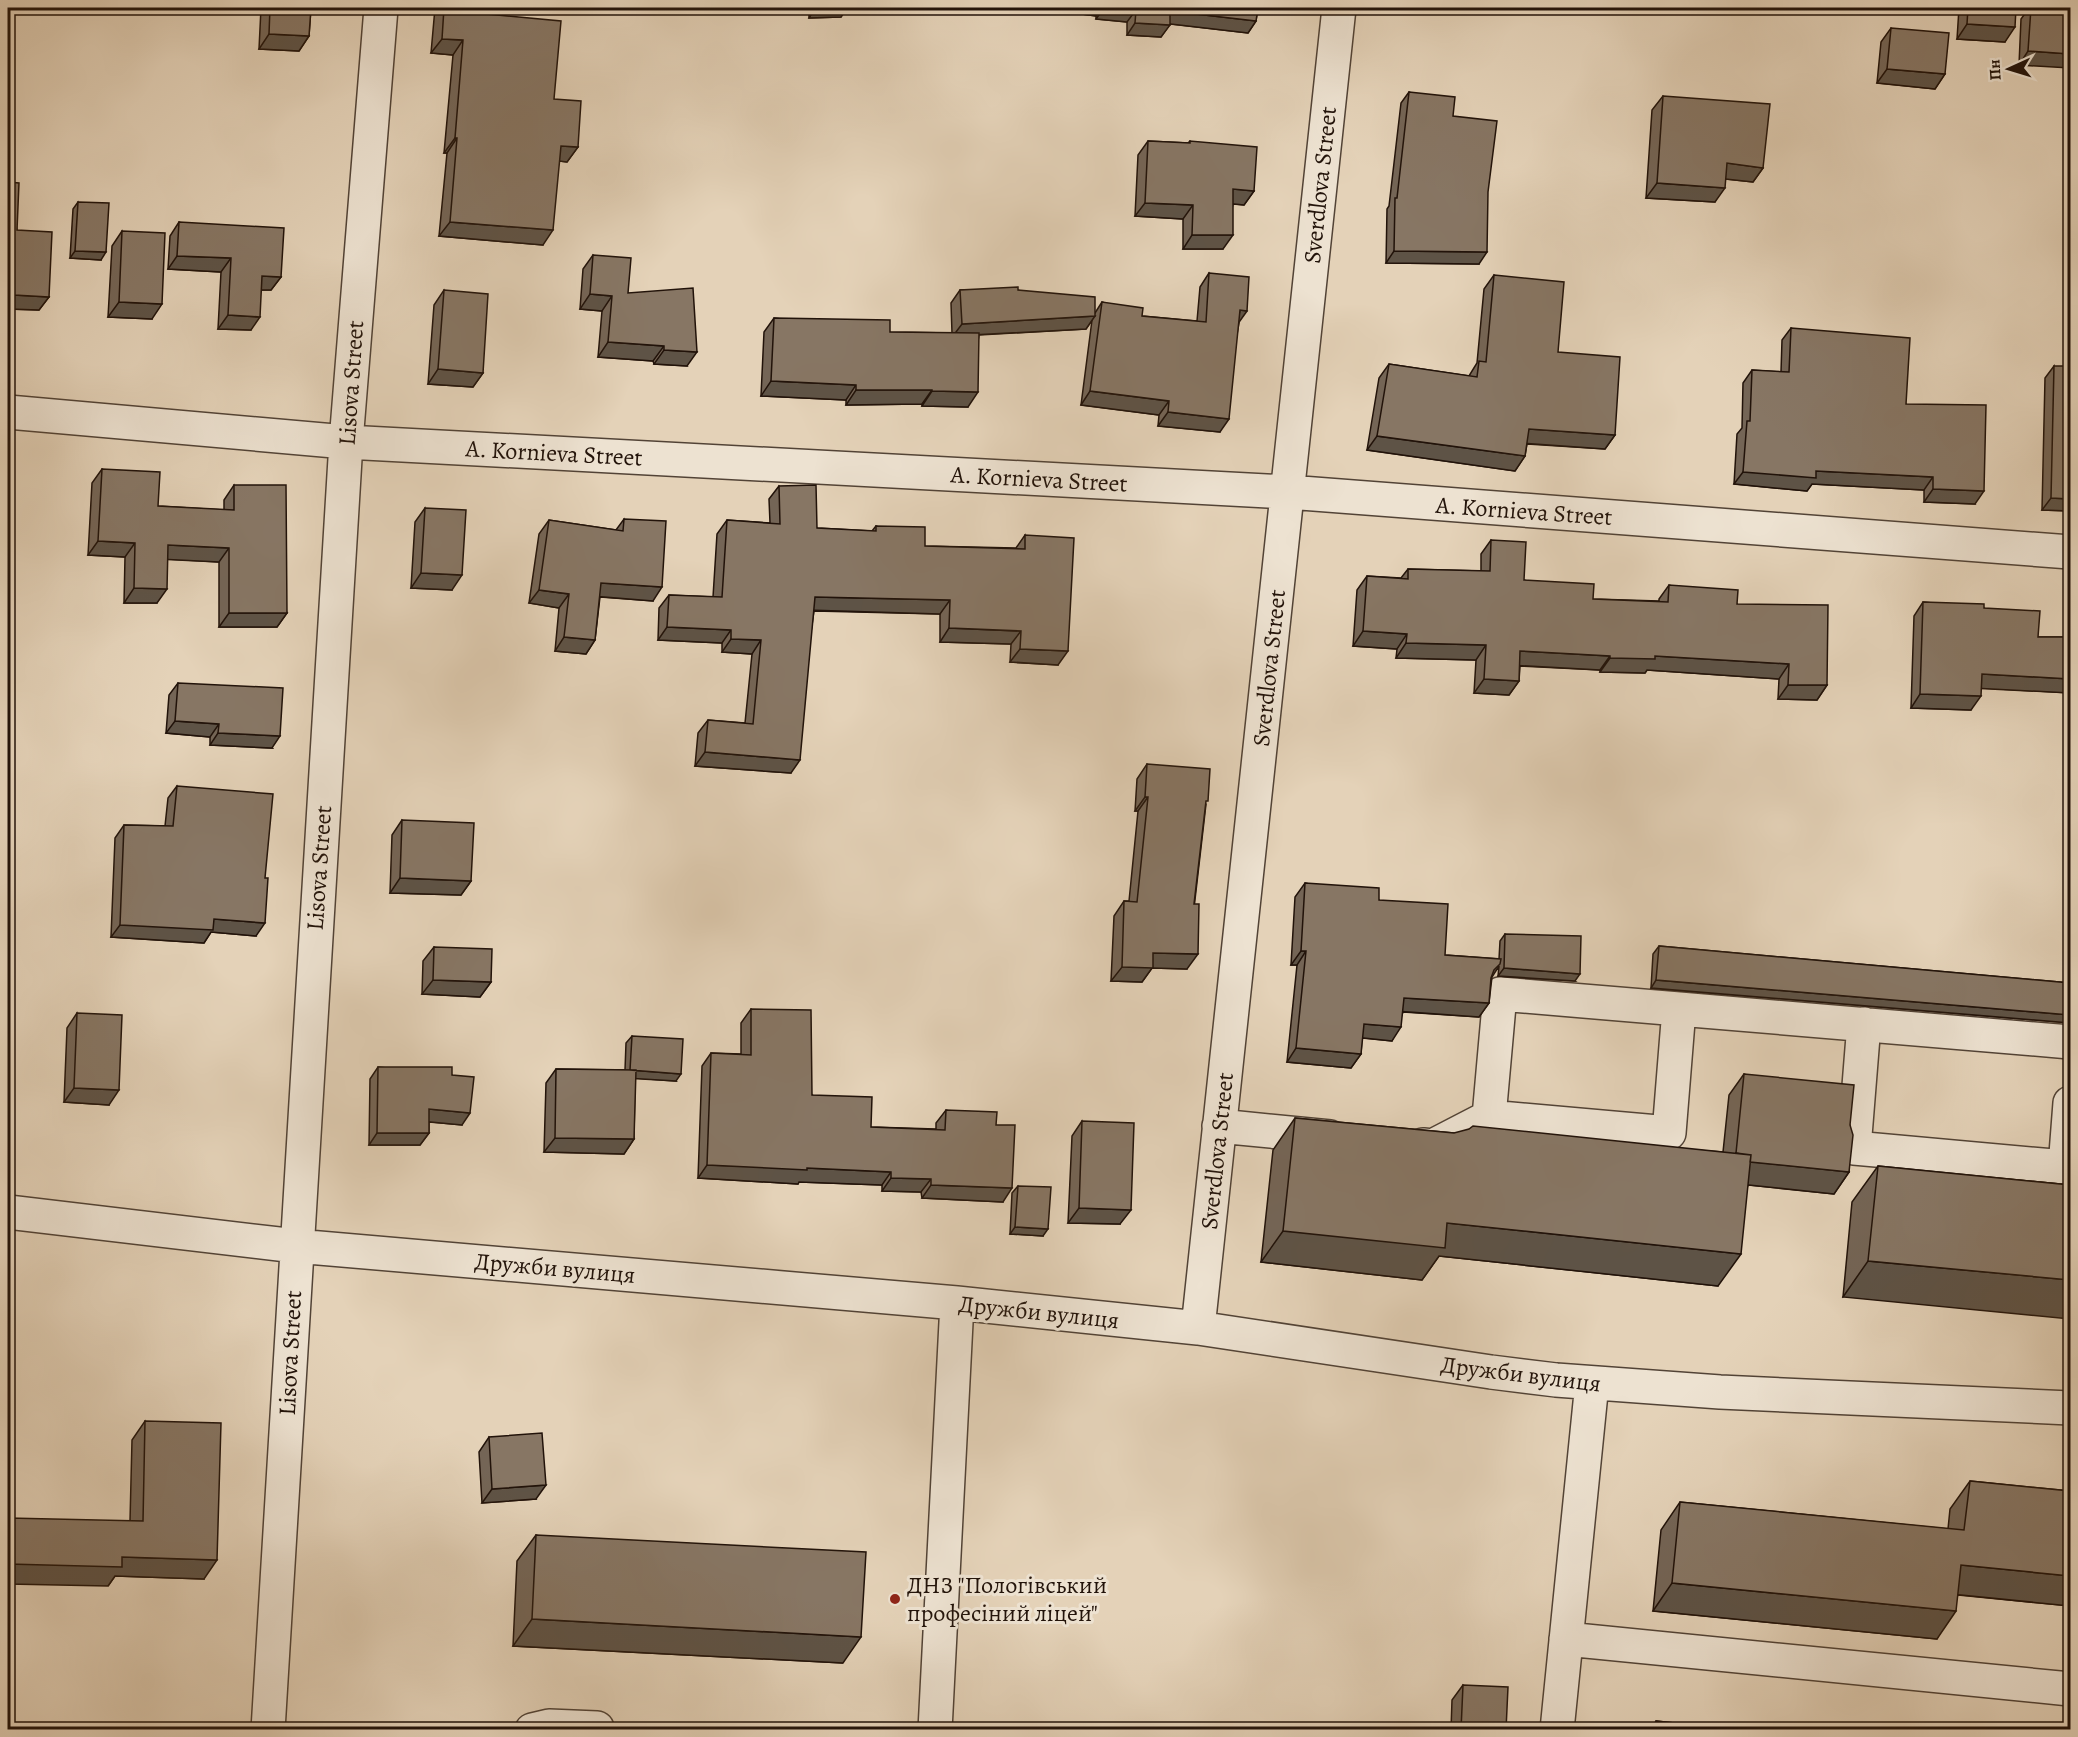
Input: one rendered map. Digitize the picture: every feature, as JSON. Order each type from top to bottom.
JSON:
[{"type":"street","name":"Lisova Street","points":[[268,1730],[346,442],[381,8]]},
{"type":"street","name":"Sverdlova Street","points":[[1198,1328],[1339,8]]},
{"type":"street","name":"A. Kornieva Street","points":[[8,412],[346,442],[1288,492],[2070,552]]},
{"type":"street","points":[[1489,1117],[1500,994],[2070,1042]]},
{"type":"street","points":[[1397,1143],[1432,1146],[1489,1117],[1669,1133],[1679,1009]]},
{"type":"street","points":[[1864,1024],[1854,1148],[2065,1167],[2070,1103]]},
{"type":"street","points":[[1219,1126],[1361,1140]]},
{"type":"street","name":"Дружби вулиця","points":[[8,1212],[296,1246],[957,1303],[1198,1328],[1491,1372],[1592,1383],[1720,1392],[2070,1408]]},
{"type":"street","points":[[934,1730],[957,1303]]},
{"type":"street","points":[[1557,1730],[1592,1383]]},
{"type":"street","points":[[1566,1639],[2070,1689]]},
{"type":"street","points":[[532,1730],[549,1726],[597,1728]]},
{"type":"building","points":[[270,8],[311,8],[309,36],[269,34]]},
{"type":"building","points":[[444,8],[488,8],[487,14],[561,21],[554,99],[581,101],[578,147],[561,146],[553,230],[450,222],[463,40],[442,39]]},
{"type":"building","points":[[814,8],[846,8],[846,10],[814,10]]},
{"type":"building","points":[[1108,8],[1258,8],[1256,21],[1170,11],[1170,25],[1135,23],[1136,10]]},
{"type":"building","points":[[1968,8],[2016,8],[2015,27],[1967,24]]},
{"type":"building","points":[[2031,8],[2070,8],[2070,54],[2028,51]]},
{"type":"building","points":[[1891,28],[1949,33],[1945,74],[1887,69]]},
{"type":"building","points":[[1409,92],[1455,97],[1453,116],[1497,121],[1488,192],[1487,252],[1394,251],[1395,198],[1397,198]]},
{"type":"building","points":[[1663,96],[1770,104],[1763,168],[1727,163],[1725,188],[1657,183]]},
{"type":"building","points":[[1148,141],[1190,143],[1190,141],[1257,147],[1254,191],[1233,189],[1233,235],[1192,235],[1193,205],[1145,203]]},
{"type":"building","points":[[8,182],[19,183],[17,230],[52,232],[49,297],[14,295],[8,292]]},
{"type":"building","points":[[78,202],[109,203],[106,252],[75,251]]},
{"type":"building","points":[[179,222],[284,228],[281,277],[262,276],[260,317],[228,315],[231,258],[177,256]]},
{"type":"building","points":[[122,231],[165,233],[162,304],[119,302]]},
{"type":"building","points":[[593,255],[631,258],[628,293],[693,288],[697,352],[664,350],[664,346],[608,342],[612,296],[590,294]]},
{"type":"building","points":[[1209,273],[1249,277],[1247,311],[1240,310],[1229,419],[1168,412],[1169,401],[1090,391],[1102,302],[1143,308],[1142,316],[1206,322]]},
{"type":"building","points":[[1494,275],[1564,282],[1558,352],[1620,357],[1615,435],[1529,429],[1525,456],[1377,436],[1389,364],[1477,377],[1479,361],[1486,362]]},
{"type":"building","points":[[1018,287],[1018,290],[1095,297],[1095,316],[962,324],[960,290]]},
{"type":"building","points":[[444,290],[488,294],[483,373],[438,369]]},
{"type":"building","points":[[774,318],[890,320],[890,332],[979,333],[978,392],[856,390],[856,385],[771,381]]},
{"type":"building","points":[[1791,328],[1910,338],[1906,404],[1986,405],[1984,491],[1933,489],[1933,477],[1816,471],[1816,478],[1743,472],[1747,421],[1750,421],[1752,370],[1789,372]]},
{"type":"building","points":[[2054,366],[2070,366],[2070,499],[2051,498]]},
{"type":"building","points":[[102,469],[160,472],[158,506],[234,510],[234,485],[286,485],[287,613],[229,613],[229,548],[168,545],[167,589],[134,588],[135,543],[98,541]]},
{"type":"building","points":[[816,485],[817,528],[876,531],[876,526],[925,527],[925,546],[1025,549],[1025,535],[1074,538],[1068,651],[1020,649],[1021,631],[949,628],[950,600],[815,597],[800,760],[705,752],[708,720],[753,724],[761,640],[731,639],[731,630],[667,627],[669,595],[722,597],[727,520],[780,524],[779,486]]},
{"type":"building","points":[[425,508],[466,510],[462,575],[421,573]]},
{"type":"building","points":[[624,519],[666,521],[662,587],[601,583],[595,640],[564,637],[569,594],[539,590],[549,520],[623,531]]},
{"type":"building","points":[[1491,540],[1526,542],[1524,580],[1594,584],[1593,599],[1668,602],[1669,585],[1738,590],[1737,604],[1828,605],[1827,685],[1788,685],[1789,664],[1655,656],[1655,659],[1610,658],[1610,656],[1520,651],[1519,681],[1484,679],[1486,645],[1406,643],[1407,634],[1363,631],[1367,576],[1408,579],[1408,569],[1490,571]]},
{"type":"building","points":[[1923,602],[1984,604],[1984,608],[2040,611],[2038,637],[2070,637],[2070,679],[1982,674],[1981,696],[1920,694]]},
{"type":"building","points":[[178,683],[283,688],[280,736],[218,733],[219,724],[175,721]]},
{"type":"building","points":[[1147,764],[1210,769],[1194,904],[1199,904],[1198,954],[1153,953],[1153,968],[1122,967],[1124,901],[1137,902],[1148,797],[1145,797]]},
{"type":"building","points":[[177,786],[273,794],[265,878],[268,878],[265,923],[214,919],[213,930],[120,925],[124,825],[173,826]]},
{"type":"building","points":[[402,820],[474,823],[471,881],[400,878]]},
{"type":"building","points":[[1305,883],[1379,888],[1379,900],[1448,904],[1445,955],[1501,959],[1491,978],[1489,1003],[1404,998],[1401,1027],[1364,1024],[1361,1054],[1296,1048],[1306,951],[1301,951]]},
{"type":"building","points":[[1505,934],[1581,936],[1580,974],[1504,968]]},
{"type":"building","points":[[1659,946],[2070,983],[2070,1015],[1656,980]]},
{"type":"building","points":[[434,947],[492,949],[491,982],[433,980]]},
{"type":"building","points":[[751,1009],[811,1010],[812,1095],[872,1097],[871,1127],[945,1130],[946,1110],[997,1112],[996,1125],[1015,1125],[1012,1188],[931,1185],[931,1179],[891,1178],[891,1172],[707,1165],[711,1053],[751,1055]]},
{"type":"building","points":[[77,1013],[122,1015],[119,1090],[74,1088]]},
{"type":"building","points":[[632,1036],[683,1039],[681,1074],[630,1070]]},
{"type":"building","points":[[378,1067],[452,1067],[452,1075],[474,1077],[470,1113],[429,1109],[429,1133],[377,1133]]},
{"type":"building","points":[[556,1069],[636,1070],[634,1139],[555,1138]]},
{"type":"building","points":[[1744,1074],[1854,1085],[1850,1125],[1853,1135],[1849,1172],[1750,1162],[1751,1155],[1736,1153]]},
{"type":"building","points":[[1295,1118],[1454,1133],[1473,1126],[1751,1155],[1741,1254],[1447,1223],[1445,1248],[1283,1231]]},
{"type":"building","points":[[1082,1121],[1134,1123],[1131,1210],[1079,1208]]},
{"type":"building","points":[[1878,1166],[2070,1185],[2070,1280],[1868,1261]]},
{"type":"building","points":[[1018,1186],[1051,1187],[1048,1229],[1015,1227]]},
{"type":"building","points":[[145,1421],[221,1423],[217,1560],[122,1557],[122,1567],[8,1564],[8,1518],[143,1521]]},
{"type":"building","points":[[542,1433],[546,1485],[492,1489],[489,1437]]},
{"type":"building","points":[[1970,1481],[2070,1491],[2070,1576],[1961,1565],[1956,1611],[1672,1583],[1680,1502],[1964,1530]]},
{"type":"building","points":[[536,1535],[866,1552],[861,1637],[532,1619]]},
{"type":"building","points":[[1463,1685],[1508,1687],[1506,1730],[1461,1730]]},
{"type":"building","points":[[1656,1721],[1740,1730],[1655,1730]]},
{"type":"place","name":"ДНЗ \"Пологівський професіний ліцей\"","points":[[895,1599]]}]
